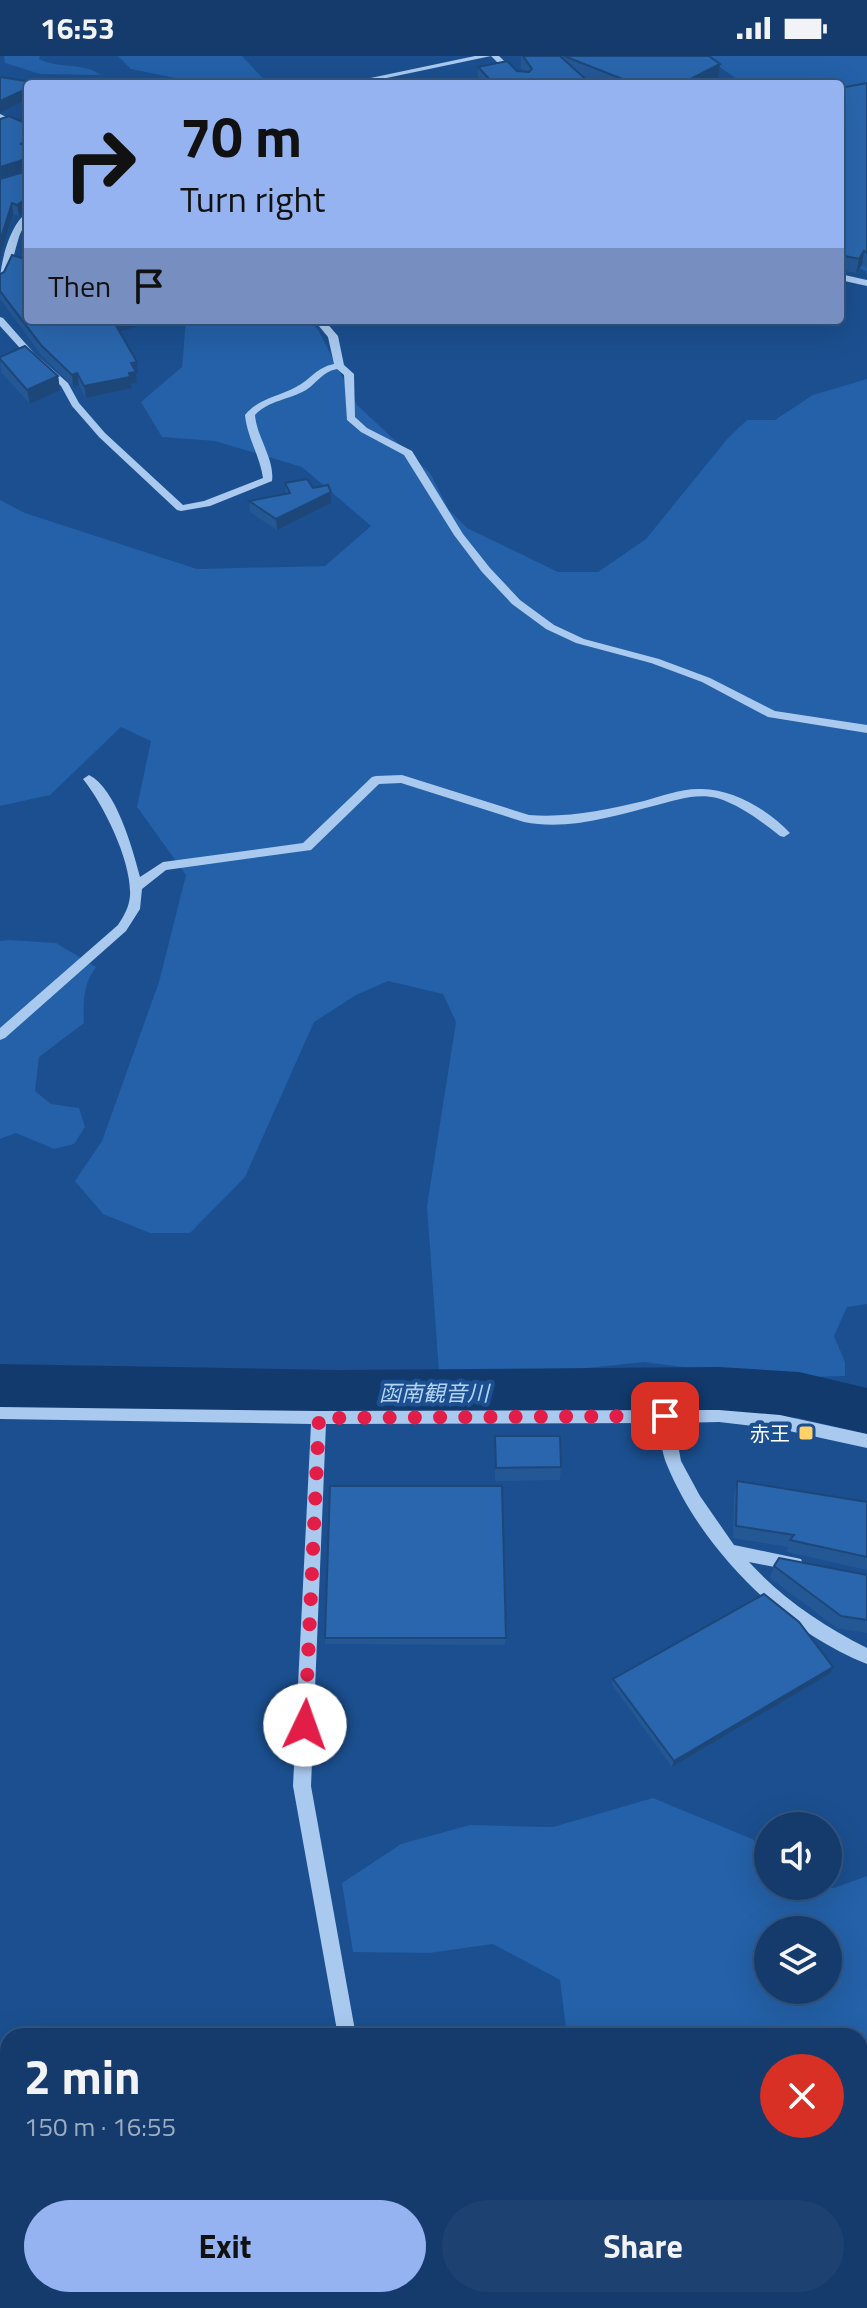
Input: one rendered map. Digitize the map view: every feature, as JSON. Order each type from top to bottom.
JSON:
[{"type":"street","points":[[366,80],[487,56]]},
{"type":"street","points":[[495,56],[520,80]]},
{"type":"street","points":[[0,116],[24,128]]},
{"type":"street","points":[[0,280],[9,264],[17,226],[24,219]]},
{"type":"street","points":[[844,278],[867,283]]},
{"type":"street","points":[[0,320],[31,355],[65,385],[75,404],[102,435],[181,508],[206,504],[268,479],[251,428],[253,410],[304,387],[322,368],[339,366]]},
{"type":"street","points":[[322,324],[333,336],[339,366],[349,374],[350,418],[364,430],[408,453],[459,535],[486,570],[516,602],[541,622],[580,641],[655,661],[706,680],[772,714],[867,729]]},
{"type":"street","points":[[136,887],[163,866],[307,847],[376,780],[386,778],[402,779],[528,819],[544,821],[620,810],[690,792],[710,793],[734,800],[784,833]]},
{"type":"street","points":[[0,1035],[122,928],[133,912],[136,887],[114,817],[97,784],[89,779]]},
{"type":"street","points":[[0,1413],[319,1418],[719,1416],[780,1422],[867,1441]]},
{"type":"street","points":[[665,1416],[673,1462],[694,1501],[752,1579],[796,1618],[867,1656]]},
{"type":"street","points":[[319,1418],[302,1786],[346,2028]]},
{"type":"street","points":[[729,1551],[806,1566]]},
{"type":"shaded area","points":[[4,56],[40,56],[39,59],[46,62],[86,68],[101,75],[40,74],[5,63]]},
{"type":"shaded area","points":[[118,56],[242,56],[264,80],[180,79],[131,69]]},
{"type":"shaded area","points":[[704,56],[867,56],[867,272],[844,261],[844,80],[738,80]]},
{"type":"shaded area","points":[[186,324],[313,324],[357,405],[430,473],[449,510],[467,528],[558,572],[598,572],[646,539],[728,438],[747,420],[775,420],[813,395],[867,379],[867,1304],[847,1307],[834,1336],[845,1362],[845,1376],[764,1378],[644,1362],[521,1375],[439,1373],[427,1206],[456,1022],[443,994],[388,981],[356,995],[314,1022],[245,1177],[190,1233],[150,1233],[103,1214],[75,1181],[102,1141],[159,982],[186,875],[137,807],[151,741],[121,727],[50,795],[0,806],[0,500],[25,513],[197,569],[325,566],[371,526],[302,467],[215,441],[162,437],[141,402],[182,367]]},
{"type":"shaded area","points":[[0,941],[56,943],[96,967],[88,980],[85,994],[84,1023],[39,1057],[35,1091],[51,1104],[79,1108],[85,1127],[74,1144],[54,1149],[16,1133],[0,1139]]},
{"type":"shaded area","points":[[653,1798],[754,1841],[754,1900],[842,1900],[842,1885],[867,1876],[867,2028],[566,2028],[560,1980],[493,1944],[429,1953],[353,1952],[342,1883],[401,1844],[470,1825],[553,1827]]},
{"type":"building","points":[[523,56],[560,56],[587,80],[490,80],[478,67],[507,61],[517,71],[529,72],[532,69]]},
{"type":"building","points":[[564,56],[709,56],[720,64],[689,80],[625,80]]},
{"type":"building","points":[[0,77],[24,81],[24,90],[0,101]]},
{"type":"building","points":[[867,83],[867,253],[864,251],[859,259],[844,256],[844,87]]},
{"type":"building","points":[[9,116],[24,123],[24,142],[20,144],[24,144],[24,160],[0,167],[0,119]]},
{"type":"building","points":[[24,172],[24,200],[17,205],[12,203],[0,241],[0,179]]},
{"type":"building","points":[[12,255],[24,259],[24,323],[0,291],[0,274]]},
{"type":"building","points":[[25,324],[115,324],[137,362],[131,363],[136,372],[129,373],[130,377],[84,386],[77,373],[72,375],[41,345]]},
{"type":"building","points":[[25,346],[58,376],[27,390],[0,359]]},
{"type":"building","points":[[307,479],[313,488],[328,485],[331,492],[276,519],[249,501],[290,493],[285,483]]},
{"type":"building","points":[[495,1436],[560,1436],[561,1467],[496,1468]]},
{"type":"building","points":[[737,1481],[867,1502],[867,1557],[790,1540],[794,1535],[736,1526]]},
{"type":"building","points":[[330,1486],[502,1486],[506,1638],[325,1638]]},
{"type":"building","points":[[779,1558],[867,1575],[867,1620],[841,1616],[774,1566]]},
{"type":"building","points":[[764,1594],[799,1622],[833,1667],[674,1761],[613,1679]]},
{"type":"waterway","name":"函南観音川","points":[[0,1387],[337,1393],[719,1390],[799,1395],[867,1411]]},
{"type":"place","name":"赤王","points":[[806,1433]]},
{"type":"route","points":[[305,1725],[319,1418],[665,1416]]}]
